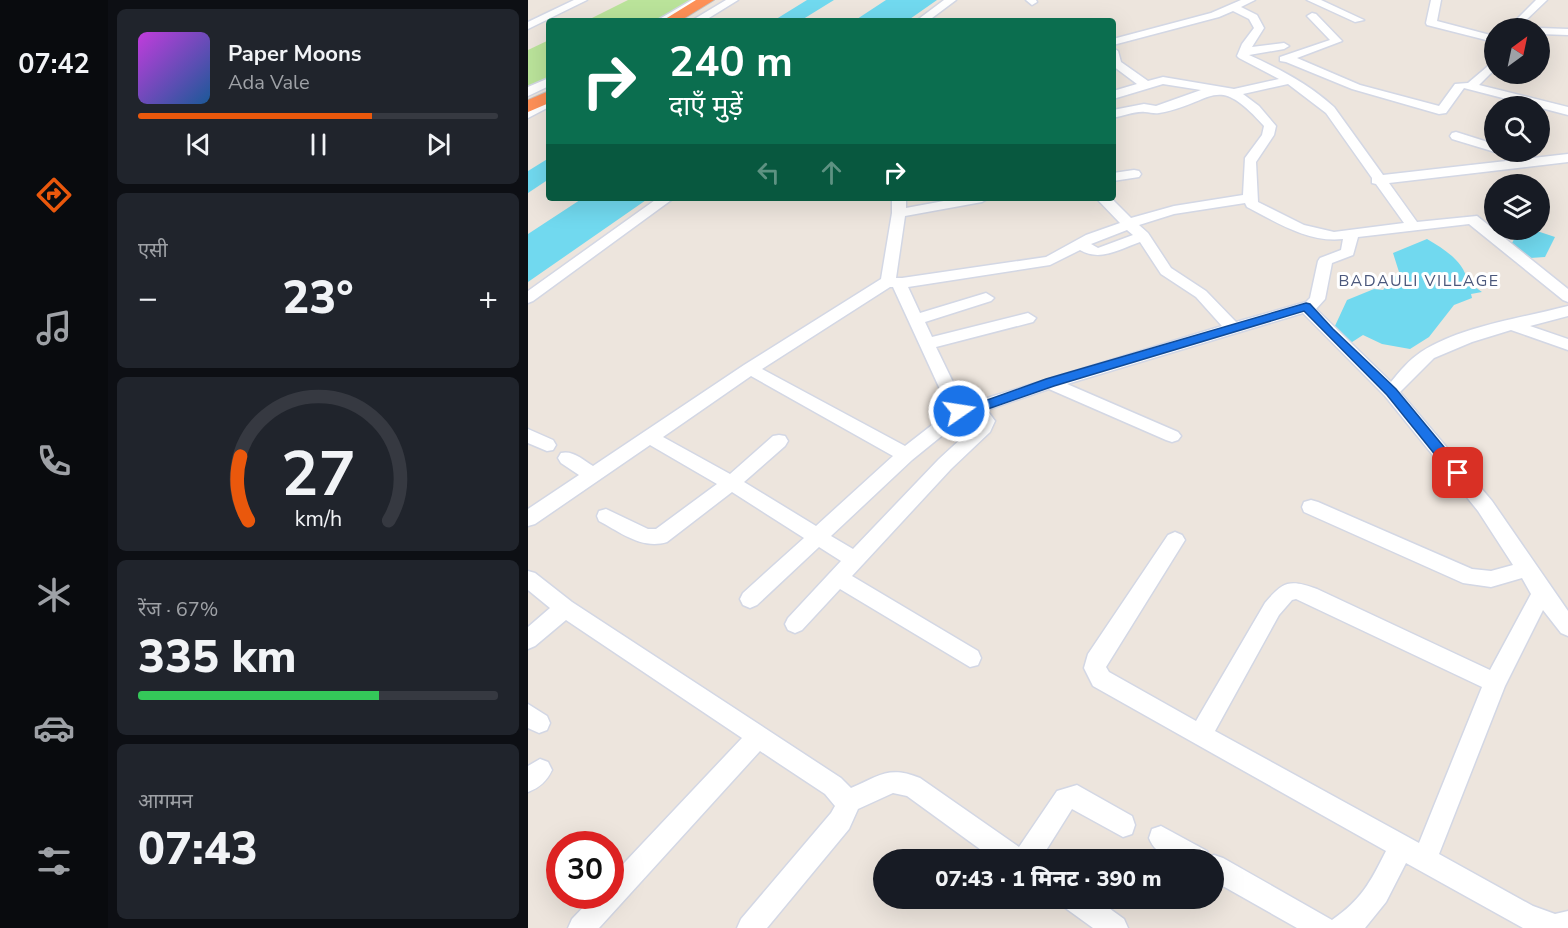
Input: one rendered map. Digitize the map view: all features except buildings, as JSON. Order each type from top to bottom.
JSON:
[{"type":"highway","points":[[675,18],[708,0]]},
{"type":"highway","points":[[690,18],[723,0]]},
{"type":"highway","points":[[528,97],[546,88]]},
{"type":"highway","points":[[528,107],[546,98]]},
{"type":"street","points":[[528,26],[582,0]]},
{"type":"street","points":[[667,18],[700,0]]},
{"type":"street","points":[[701,18],[733,0]]},
{"type":"street","points":[[925,18],[951,0]]},
{"type":"street","points":[[1116,41],[1179,26],[1234,8],[1250,0]]},
{"type":"street","points":[[1436,0],[1431,23],[1484,36]]},
{"type":"street","points":[[1523,18],[1542,0]]},
{"type":"street","points":[[1307,1],[1359,20]]},
{"type":"street","points":[[1234,8],[1253,17],[1259,28],[1244,51],[1244,57],[1265,65],[1330,110],[1377,180],[1413,226]]},
{"type":"street","points":[[1265,65],[1337,41],[1312,16]]},
{"type":"street","points":[[1550,31],[1568,32]]},
{"type":"street","points":[[1244,51],[1284,46]]},
{"type":"street","points":[[1287,58],[1356,87],[1439,110],[1442,110],[1459,86],[1471,86],[1568,111]]},
{"type":"street","points":[[1116,61],[1146,85]]},
{"type":"street","points":[[1471,86],[1484,74]]},
{"type":"street","points":[[1116,94],[1163,80],[1234,93],[1288,80]]},
{"type":"street","points":[[528,92],[546,83]]},
{"type":"street","points":[[1116,113],[1144,108],[1156,110],[1187,101],[1211,90]]},
{"type":"street","points":[[1234,93],[1255,109],[1270,126],[1269,134],[1250,159],[1249,198],[1258,209],[1299,228],[1323,235],[1473,220],[1568,297]]},
{"type":"street","points":[[528,114],[546,104]]},
{"type":"street","points":[[1456,136],[1484,145]]},
{"type":"street","points":[[1550,160],[1568,158]]},
{"type":"street","points":[[1377,180],[1530,162]]},
{"type":"street","points":[[1116,177],[1134,174]]},
{"type":"street","points":[[528,519],[750,369],[893,282],[1044,262],[1102,233],[1178,208],[1249,198]]},
{"type":"street","points":[[528,297],[664,201]]},
{"type":"street","points":[[795,624],[986,425],[986,421],[968,411],[893,282],[899,206],[951,201]]},
{"type":"street","points":[[1106,201],[1143,236],[1166,271],[1202,294],[1233,328]]},
{"type":"street","points":[[750,599],[906,455],[968,411],[1050,382],[1306,307],[1317,299],[1325,261],[1348,252],[1351,234]]},
{"type":"street","points":[[1081,244],[1097,252],[1143,236]]},
{"type":"street","points":[[916,319],[986,298]]},
{"type":"street","points":[[1306,307],[1391,392],[1485,506],[1542,593],[1568,627]]},
{"type":"street","points":[[1391,392],[1419,362],[1435,351],[1568,311]]},
{"type":"street","points":[[927,344],[1028,318]]},
{"type":"street","points":[[1515,326],[1568,345]]},
{"type":"street","points":[[750,369],[906,455]]},
{"type":"street","points":[[1050,382],[1172,436]]},
{"type":"street","points":[[528,435],[547,445]]},
{"type":"street","points":[[649,437],[731,483],[855,560]]},
{"type":"street","points":[[606,516],[646,537],[660,537],[731,483],[779,441]]},
{"type":"street","points":[[567,458],[592,475]]},
{"type":"street","points":[[1311,507],[1470,577],[1491,579],[1526,569]]},
{"type":"street","points":[[1175,540],[1096,661],[1095,668],[1107,684],[1201,734],[1527,917],[1555,927],[1568,924]]},
{"type":"street","points":[[838,578],[970,658]]},
{"type":"street","points":[[528,579],[566,608],[833,786],[847,802],[840,821],[750,928]]},
{"type":"street","points":[[1201,734],[1272,609],[1286,592],[1296,591],[1310,595],[1495,683]]},
{"type":"street","points":[[1425,859],[1495,683],[1542,593]]},
{"type":"street","points":[[528,640],[566,608]]},
{"type":"street","points":[[581,928],[759,736]]},
{"type":"street","points":[[847,802],[892,782],[912,786],[1001,849]]},
{"type":"street","points":[[1032,849],[1065,799],[1077,796],[1123,825]]},
{"type":"street","points":[[1161,837],[1180,849]]},
{"type":"street","points":[[1341,928],[1353,921],[1370,903],[1401,846]]},
{"type":"street","points":[[1224,873],[1322,928]]},
{"type":"street","points":[[1088,909],[1114,928]]},
{"type":"green space","points":[[628,0],[696,0],[663,18],[592,18]]},
{"type":"green space","points":[[546,41],[546,81],[528,90],[528,50]]},
{"type":"water","points":[[807,0],[834,0],[805,18],[778,18]]},
{"type":"water","points":[[886,0],[937,0],[911,18],[859,18]]},
{"type":"water","points":[[546,160],[546,181],[528,193],[528,171]]},
{"type":"water","points":[[578,201],[645,201],[528,282],[528,234]]},
{"type":"water","points":[[1550,235],[1555,237],[1545,257],[1530,258],[1512,243],[1514,240],[1550,240]]},
{"type":"water","points":[[1427,239],[1452,256],[1466,274],[1468,282],[1482,292],[1471,294],[1472,298],[1454,305],[1429,337],[1410,349],[1382,344],[1363,335],[1346,346],[1334,328],[1347,300],[1374,289],[1383,290],[1399,272],[1393,253]]},
{"type":"district","name":"BADAULI VILLAGE","points":[[1419,280]]},
{"type":"route","points":[[959,411],[959,413],[977,408],[1050,382],[1306,307],[1391,392],[1458,473]]}]
